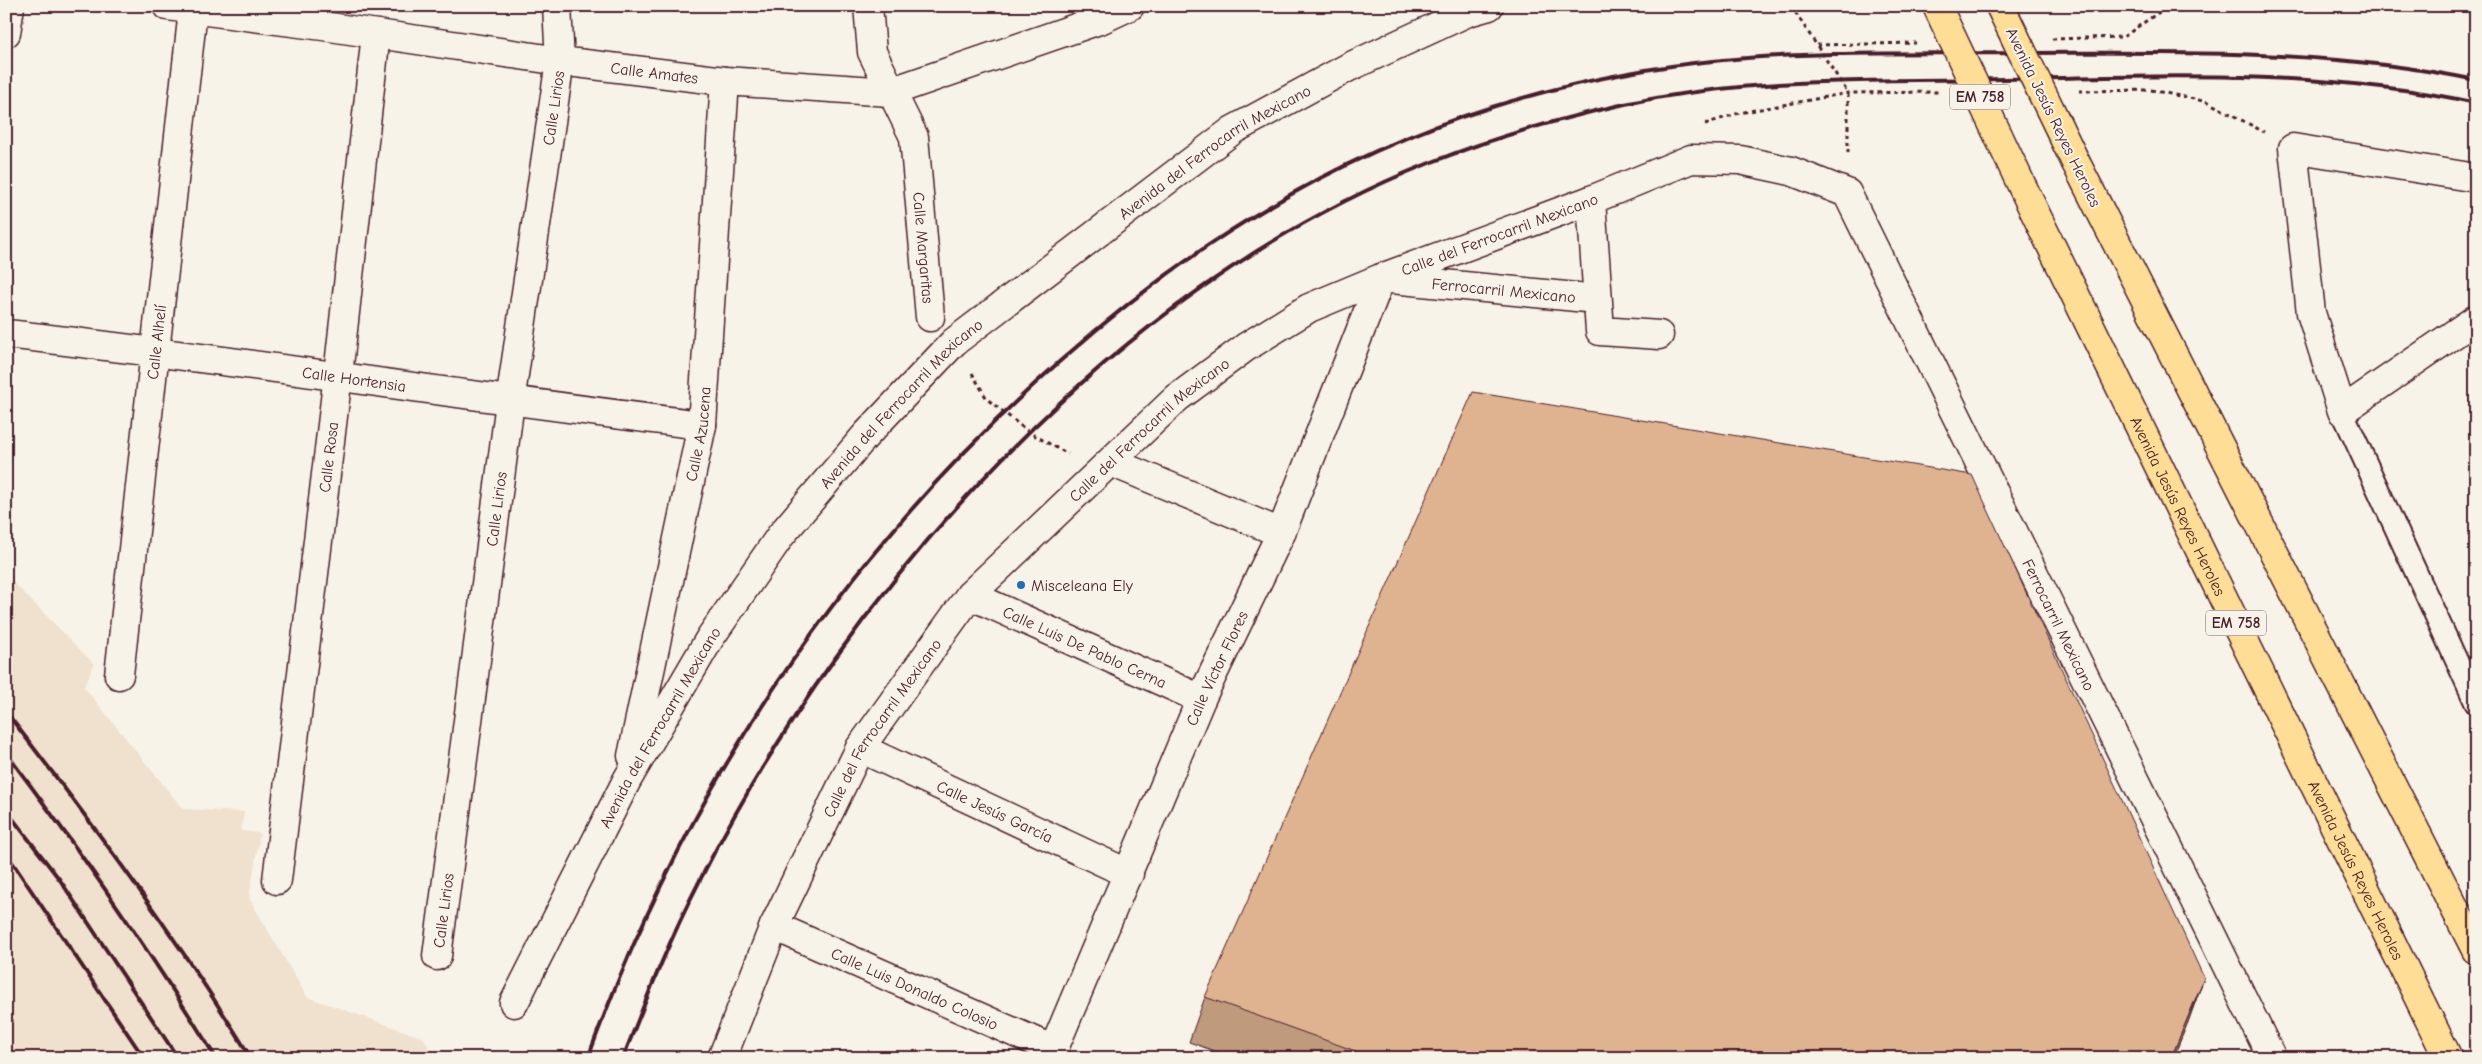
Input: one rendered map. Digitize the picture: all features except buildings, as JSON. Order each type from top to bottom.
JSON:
[{"type":"highway","name":"Avenida Jesús Reyes Heroles","points":[[1937,6],[2448,1058]]},
{"type":"highway","name":"Avenida Jesús Reyes Heroles","points":[[2000,6],[2076,163],[2476,950]]},
{"type":"street","points":[[6,33],[10,6]]},
{"type":"street","name":"Calle Lirios","points":[[437,956],[510,402],[560,61],[557,6]]},
{"type":"street","name":"Calle Margaritas","points":[[868,6],[872,52],[890,92],[914,137],[930,316]]},
{"type":"street","name":"Calle Amates","points":[[180,8],[323,16],[376,34],[560,61],[725,81],[890,92],[1102,12],[1130,6]]},
{"type":"street","name":"Avenida del Ferrocarril Mexicano","points":[[514,1003],[627,780],[710,638],[781,535],[866,435],[954,342],[1233,130],[1349,67],[1468,12],[1489,6]]},
{"type":"street","name":"Calle Alhelí","points":[[119,675],[153,350],[180,8]]},
{"type":"street","name":"Calle Rosa","points":[[277,880],[338,375],[376,34]]},
{"type":"street","name":"Calle Azucena","points":[[627,780],[702,425],[725,81]]},
{"type":"street","points":[[2476,178],[2293,148],[2311,313],[2342,411],[2476,319]]},
{"type":"street","name":"Calle del Ferrocarril Mexicano","points":[[722,1058],[774,926],[860,748],[970,595],[1177,398],[1246,347],[1309,308],[1381,278],[1591,200],[1692,159],[1740,160],[1791,171],[1847,193]]},
{"type":"street","name":"Ferrocarril Mexicano","points":[[1847,193],[2272,1058]]},
{"type":"street","points":[[1591,200],[1600,331],[1659,335]]},
{"type":"street","name":"Ferrocarril Mexicano","points":[[1381,278],[1597,299]]},
{"type":"street","name":"Calle Víctor Flores","points":[[1052,1054],[1201,699],[1281,533],[1381,278]]},
{"type":"street","name":"Calle Hortensia","points":[[6,334],[153,350],[338,375],[510,402],[702,425]]},
{"type":"street","points":[[1111,462],[1281,533]]},
{"type":"street","name":"Calle Luis De Pablo Cerna","points":[[970,595],[1201,699]]},
{"type":"street","name":"Calle Jesús García","points":[[860,748],[1129,874]]},
{"type":"street","name":"Calle Luis Donaldo Colosio","points":[[774,926],[1052,1054]]},
{"type":"lane","points":[[2342,411],[2476,703]]},
{"type":"path","points":[[1792,6],[1848,93],[1847,193]]},
{"type":"path","points":[[2073,91],[2151,90],[2208,102],[2293,148]]},
{"type":"path","points":[[1703,125],[1739,113],[1848,93],[1946,92]]},
{"type":"path","points":[[954,342],[987,399],[1030,433],[1080,462],[1111,462]]},
{"type":"shaded area","points":[[6,575],[94,664],[84,687],[183,809],[244,812],[241,831],[260,833],[249,898],[307,997],[424,1038],[433,1058],[6,1058]]},
{"type":"railway","points":[[588,1058],[628,958],[673,861],[723,769],[779,680],[841,595],[908,514],[981,436],[1059,362],[1107,321],[1209,245],[1262,211],[1317,180],[1374,152],[1432,128],[1492,107],[1577,84],[1635,72],[1723,60],[1797,55],[1870,54],[2248,54],[2362,62],[2476,80]]},
{"type":"railway","points":[[623,1058],[690,900],[762,768],[834,660],[914,556],[1003,458],[1100,367],[1203,287],[1313,218],[1427,164],[1500,138],[1575,116],[1625,104],[1719,89],[1814,82],[2182,76],[2241,77],[2359,84],[2418,92],[2476,103]]},
{"type":"railway","points":[[6,712],[71,796],[164,925],[251,1058]]},
{"type":"railway","points":[[6,753],[115,903],[216,1058]]},
{"type":"railway","points":[[6,810],[60,880],[178,1058]]},
{"type":"railway","points":[[6,853],[144,1058]]},
{"type":"place","name":"Misceleana Ely","points":[[1021,585]]}]
